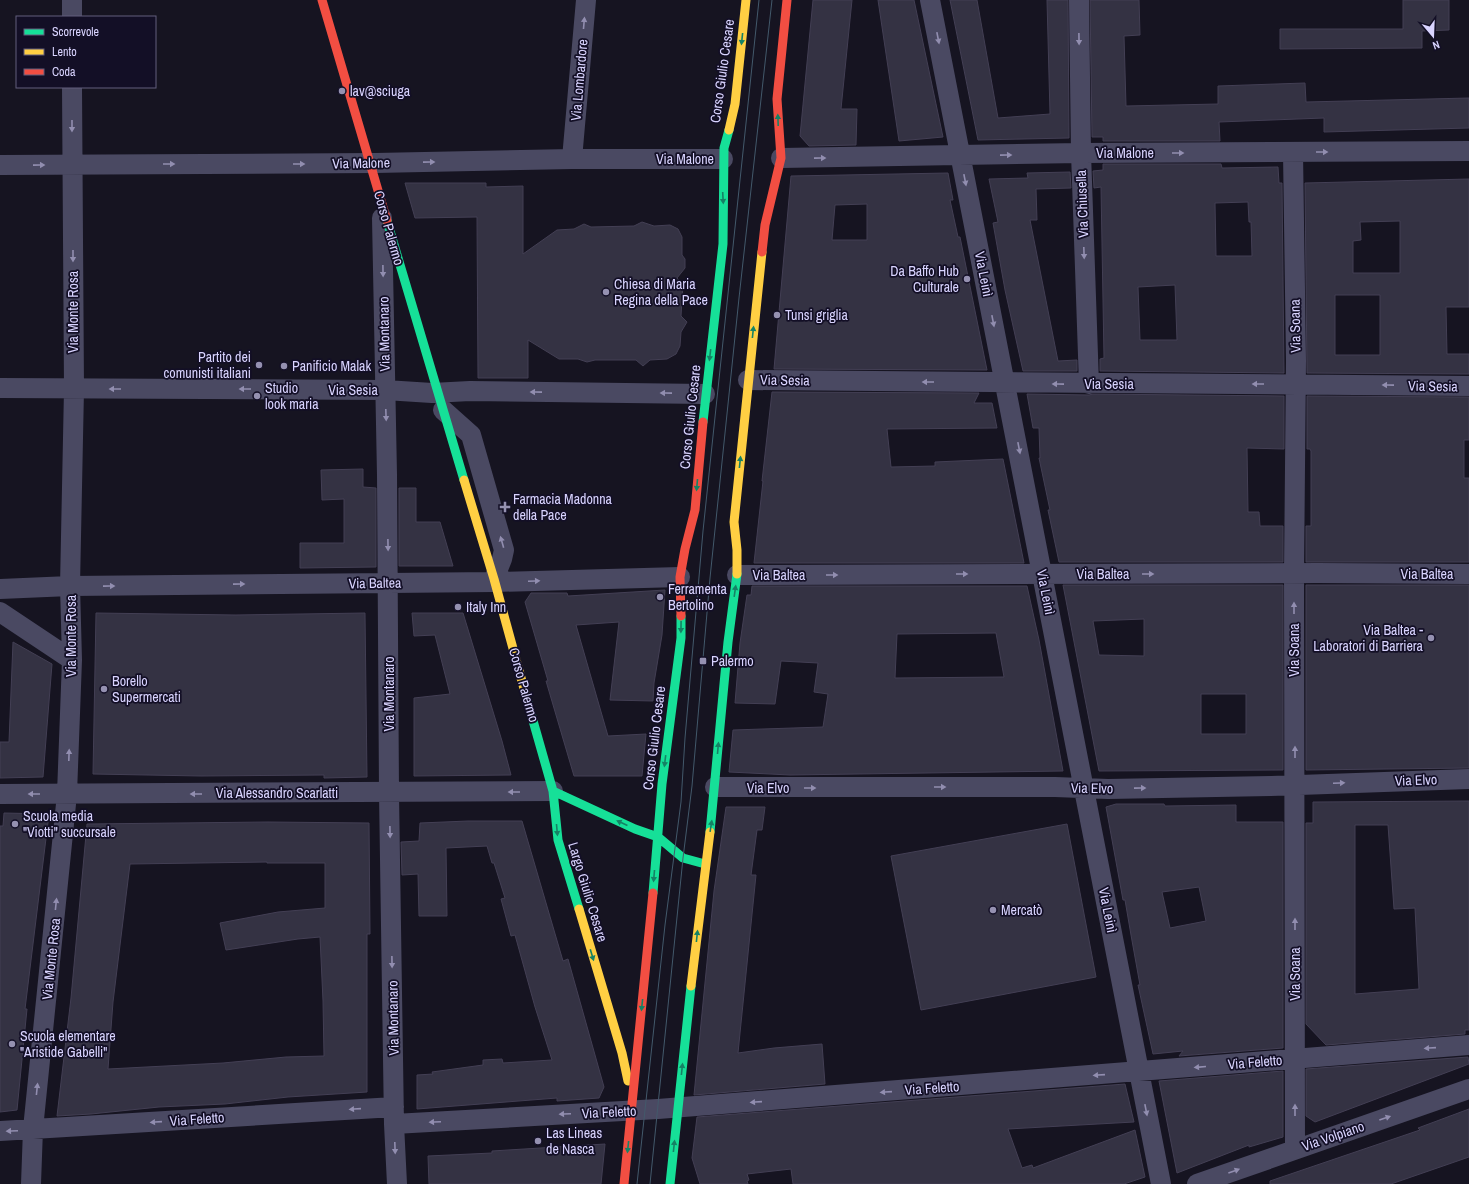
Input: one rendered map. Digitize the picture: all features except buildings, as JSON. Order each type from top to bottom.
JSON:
[{"type":"main road","name":"Corso Palermo","points":[[322,0],[440,401]]},
{"type":"main road","name":"Corso Giulio Cesare","points":[[658,837],[662,784],[681,638],[680,577],[685,549],[695,510],[705,394],[723,244],[724,148],[735,104],[746,0]]},
{"type":"main road","points":[[670,1184],[705,864],[713,807],[728,642],[737,575],[737,550],[734,522],[748,380],[765,225],[781,158],[777,99],[787,0]]},
{"type":"main road","name":"Corso Palermo","points":[[495,581],[553,791]]},
{"type":"main road","points":[[553,791],[635,829],[658,837],[683,858],[705,864]]},
{"type":"main road","name":"Largo Giulio Cesare","points":[[553,791],[558,840],[622,1053],[632,1110]]},
{"type":"main road","name":"Largo Giulio Cesare","points":[[624,1184],[658,837]]},
{"type":"main road","points":[[671,1173],[674,1184]]},
{"type":"street","points":[[72,0],[72,16]]},
{"type":"street","name":"Via Lombardore","points":[[572,159],[586,0]]},
{"type":"street","name":"Via Leinì","points":[[930,0],[1006,382],[1138,1072],[1161,1184]]},
{"type":"street","name":"Via Chiusella","points":[[1079,0],[1081,153],[1089,384]]},
{"type":"street","name":"Via Monte Rosa","points":[[31,1184],[33,1130],[68,794],[72,660],[70,586],[74,389],[72,88]]},
{"type":"street","name":"Via Malone","points":[[781,158],[1081,153],[1469,151]]},
{"type":"street","name":"Via Soana","points":[[1294,152],[1295,1149]]},
{"type":"street","name":"Via Malone","points":[[0,165],[370,164],[572,159],[723,159]]},
{"type":"street","name":"Via Montanaro","points":[[381,204],[389,582],[389,793],[394,1116],[397,1184]]},
{"type":"street","name":"Via Sesia","points":[[748,380],[1469,386]]},
{"type":"street","name":"Via Sesia","points":[[0,388],[385,390],[440,401],[470,391],[705,394]]},
{"type":"street","points":[[440,401],[472,435],[504,550],[495,581]]},
{"type":"street","name":"Via Baltea","points":[[737,575],[1294,573],[1469,574]]},
{"type":"street","name":"Via Baltea","points":[[0,589],[70,586],[495,581],[680,577]]},
{"type":"street","points":[[0,612],[72,660]]},
{"type":"street","name":"Via Elvo","points":[[715,787],[1084,788],[1469,779]]},
{"type":"street","name":"Via Alessandro Scarlatti","points":[[0,794],[553,791]]},
{"type":"street","name":"Via Feletto","points":[[0,1131],[394,1116],[632,1110],[1138,1072],[1469,1045]]},
{"type":"street","name":"Via Volpiano","points":[[1197,1184],[1469,1089]]},
{"type":"tram line","points":[[637,1184],[665,925],[681,802],[703,531],[759,0]]},
{"type":"tram line","points":[[650,1184],[683,858],[692,786],[710,578],[772,0]]},
{"type":"traffic: fast","points":[[703,422],[723,244],[724,148],[729,130]]},
{"type":"traffic: fast","points":[[387,221],[464,480]]},
{"type":"traffic: fast","points":[[710,832],[728,642],[737,574]]},
{"type":"traffic: fast","points":[[653,893],[662,784],[681,638],[681,616]]},
{"type":"traffic: fast","points":[[526,696],[553,791],[558,840],[579,909]]},
{"type":"traffic: fast","points":[[553,791],[635,829],[658,837],[683,858],[705,864]]},
{"type":"traffic: fast","points":[[670,1184],[691,986]]},
{"type":"traffic: slow","points":[[729,130],[735,104],[746,0]]},
{"type":"traffic: slow","points":[[737,574],[737,550],[734,522],[762,252]]},
{"type":"traffic: slow","points":[[464,480],[494,579],[526,696]]},
{"type":"traffic: slow","points":[[691,986],[710,832]]},
{"type":"traffic: slow","points":[[579,909],[622,1053],[628,1081]]},
{"type":"traffic: jam","points":[[322,0],[387,221]]},
{"type":"traffic: jam","points":[[762,252],[765,225],[781,158],[777,99],[787,0]]},
{"type":"traffic: jam","points":[[681,616],[680,577],[685,549],[695,510],[703,422]]},
{"type":"traffic: jam","points":[[624,1184],[653,893]]},
{"type":"place","name":"lav@sciuga","points":[[342,91]]},
{"type":"place","name":"Da Baffo Hub Culturale","points":[[967,279]]},
{"type":"place","name":"Chiesa di Maria Regina della Pace","points":[[606,292]]},
{"type":"place","name":"Tunsi griglia","points":[[777,315]]},
{"type":"place","name":"Partito dei comunisti italiani","points":[[259,365]]},
{"type":"place","name":"Panificio Malak","points":[[284,366]]},
{"type":"place","name":"Studio look maria","points":[[257,396]]},
{"type":"place","name":"Farmacia Madonna della Pace","points":[[505,507]]},
{"type":"place","name":"Ferramenta Bertolino","points":[[660,597]]},
{"type":"place","name":"Italy Inn","points":[[458,607]]},
{"type":"place","name":"Via Baltea - Laboratori di Barriera","points":[[1431,638]]},
{"type":"place","name":"Palermo","points":[[703,661]]},
{"type":"place","name":"Borello Supermercati","points":[[104,689]]},
{"type":"place","name":"Scuola media \"Viotti\" succursale","points":[[15,824]]},
{"type":"place","name":"Mercatò","points":[[993,910]]},
{"type":"place","name":"Scuola elementare \"Aristide Gabelli\"","points":[[12,1044]]},
{"type":"place","name":"Las Lineas de Nasca","points":[[538,1141]]}]
